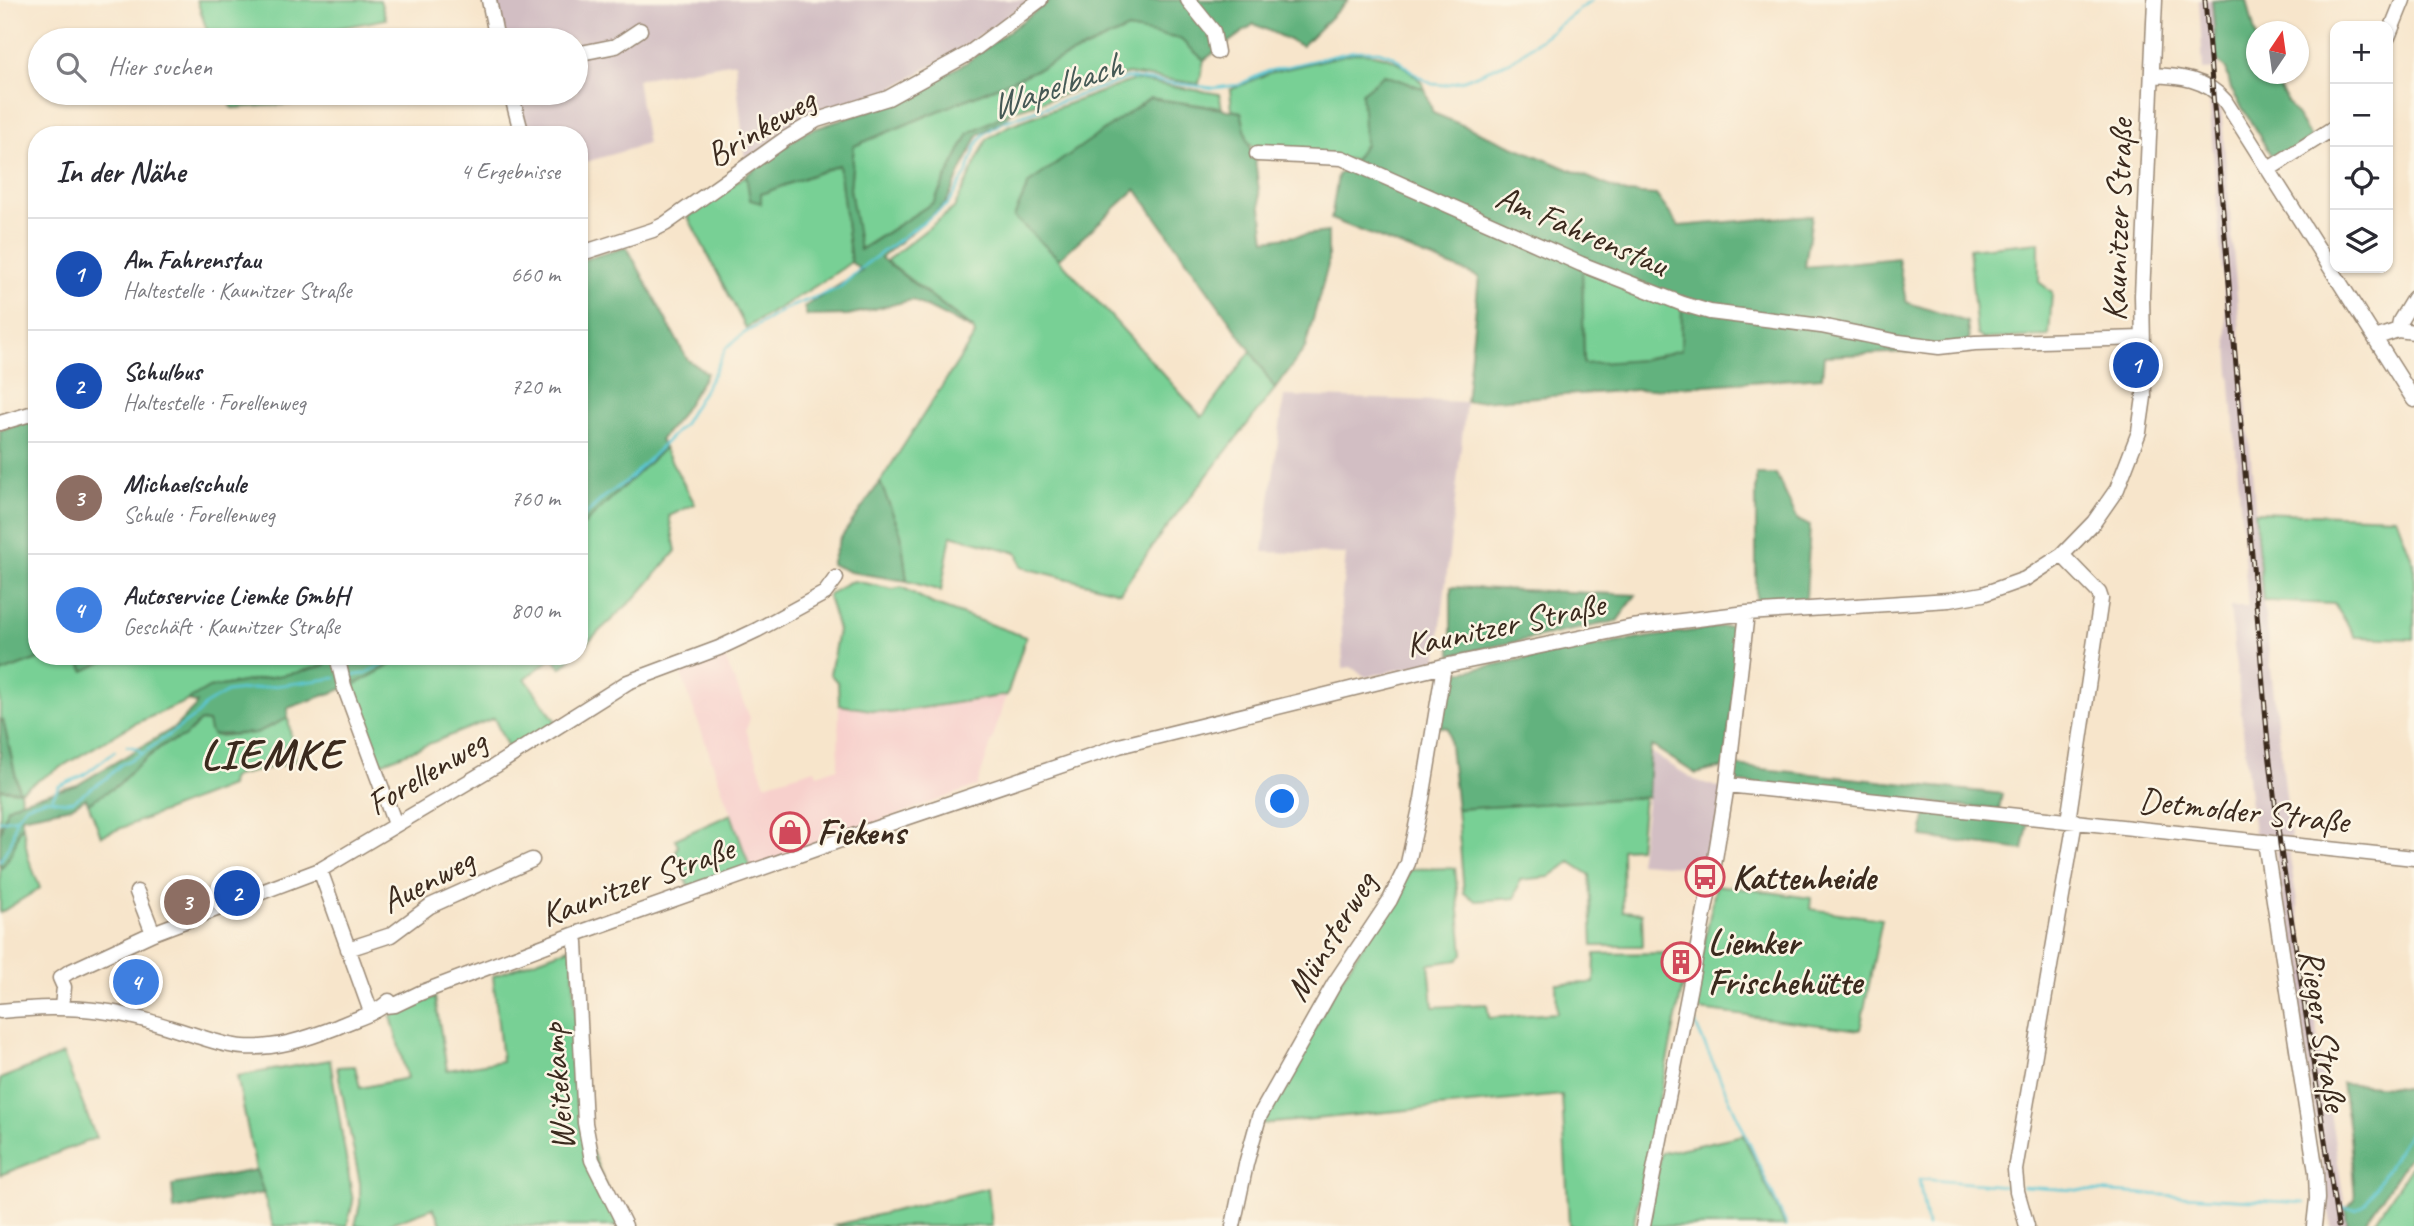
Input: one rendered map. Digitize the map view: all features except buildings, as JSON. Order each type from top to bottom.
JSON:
[{"type":"street","points":[[489,0],[495,28]]},
{"type":"street","name":"Brinkeweg","points":[[588,251],[665,224],[817,120],[888,98],[968,54],[1040,0]]},
{"type":"street","points":[[1188,0],[1213,32],[1217,52]]},
{"type":"street","name":"Kaunitzer Straße","points":[[0,1011],[62,1007],[102,1011],[138,1017],[241,1047],[273,1046],[300,1041],[573,935],[987,789],[1119,746],[1444,666],[1632,627],[1747,613],[1949,600],[1983,594],[2025,579],[2062,555],[2094,522],[2117,489],[2139,432],[2144,397],[2143,338],[2155,0]]},
{"type":"street","points":[[2393,25],[2403,0]]},
{"type":"street","points":[[588,52],[616,46],[640,30]]},
{"type":"street","points":[[2151,75],[2184,78],[2206,85],[2219,94],[2414,400]]},
{"type":"street","points":[[514,105],[520,126]]},
{"type":"street","points":[[2269,169],[2330,130]]},
{"type":"street","name":"Am Fahrenstau","points":[[1257,154],[1342,158],[1581,264],[1710,312],[1821,326],[1939,347],[1975,343],[2143,338]]},
{"type":"street","points":[[2398,330],[2400,321],[2414,298]]},
{"type":"street","points":[[2375,338],[2398,330],[2414,332]]},
{"type":"street","points":[[0,424],[28,415]]},
{"type":"street","points":[[2027,1226],[2017,1191],[2015,1170],[2072,821],[2101,599],[2099,593],[2062,555]]},
{"type":"street","name":"Forellenweg","points":[[62,1007],[64,987],[60,978],[153,933],[320,870],[495,766],[628,682],[757,631],[825,593],[836,578]]},
{"type":"street","points":[[1643,1226],[1715,859],[1727,785],[1747,613]]},
{"type":"street","points":[[339,665],[344,686],[396,824]]},
{"type":"street","name":"Münsterweg","points":[[1233,1226],[1259,1117],[1334,984],[1390,900],[1408,863],[1422,799],[1444,666]]},
{"type":"street","name":"Detmolder Straße","points":[[1727,785],[2414,858]]},
{"type":"street","name":"Rieger Straße","points":[[2265,842],[2316,1172],[2314,1226]]},
{"type":"street","name":"Auenweg","points":[[348,949],[391,935],[430,906],[532,860]]},
{"type":"street","points":[[320,870],[348,949],[378,1009]]},
{"type":"street","points":[[137,892],[153,933]]},
{"type":"street","name":"Weitekamp","points":[[573,935],[576,942],[585,1123],[592,1160],[625,1226]]},
{"type":"shaded area","points":[[495,0],[1031,0],[957,51],[885,93],[812,114],[745,161],[735,62],[637,79],[647,144],[588,161],[588,126],[525,126],[519,105],[588,105],[588,28],[501,28]]},
{"type":"shaded area","points":[[2199,0],[2212,0],[2218,69],[2203,70]]},
{"type":"shaded area","points":[[2209,98],[2221,108],[2263,601],[2291,838],[2254,834],[2230,607],[2248,607]]},
{"type":"shaded area","points":[[1284,396],[1466,402],[1437,661],[1366,677],[1351,667],[1343,668],[1341,604],[1346,554],[1263,552]]},
{"type":"shaded area","points":[[722,651],[750,718],[746,730],[765,784],[815,769],[817,774],[838,768],[839,705],[890,713],[1007,695],[977,786],[750,868],[679,668]]},
{"type":"shaded area","points":[[1650,752],[1695,780],[1723,789],[1709,868],[1639,863],[1648,797]]},
{"type":"shaded area","points":[[2275,850],[2289,852],[2348,1226],[2331,1226]]},
{"type":"green space","points":[[197,0],[380,0],[386,19],[339,28],[206,28]]},
{"type":"green space","points":[[1051,0],[1348,0],[1302,46],[1254,24],[1204,60],[1180,39],[1128,29],[854,146],[850,189],[860,250],[934,202],[969,133],[1011,111],[1008,117],[978,135],[946,203],[881,258],[972,329],[912,300],[848,315],[807,316],[804,307],[862,271],[851,262],[839,165],[761,194],[761,203],[750,200],[746,175],[805,132],[899,101],[967,62]]},
{"type":"green space","points":[[2212,0],[2247,0],[2252,21],[2246,21],[2246,84],[2276,84],[2311,138],[2275,162],[2231,89],[2226,68],[2217,61]]},
{"type":"green space","points":[[1128,29],[1181,39],[1204,60],[1199,84],[1128,74],[1011,111],[969,133],[934,202],[859,250],[850,189],[854,146]]},
{"type":"green space","points":[[1354,53],[1391,59],[1411,72],[1425,89],[1385,75],[1366,144],[1354,160],[1257,149],[1248,142],[1241,112],[1232,110],[1230,90],[1269,73]]},
{"type":"green space","points":[[1384,75],[1425,89],[1433,113],[1626,193],[1656,195],[1679,226],[1812,215],[1805,267],[1898,258],[1906,302],[1967,322],[1969,341],[1932,351],[1824,356],[1822,377],[1466,402],[1479,277],[1331,219],[1338,175],[1351,165],[1365,144],[1362,93]],"holes":[[[1582,266],[1682,306],[1681,350],[1642,360],[1584,364]]]},
{"type":"green space","points":[[1134,80],[1219,94],[1222,108],[1150,98],[1014,217],[1059,259],[1202,417],[1251,351],[1275,389],[1162,533],[1120,592],[1021,567],[1018,553],[951,535],[941,591],[907,581],[901,534],[880,482],[975,335],[973,328],[886,261],[954,208],[987,139],[1010,125]]},
{"type":"green space","points":[[1150,98],[1241,112],[1255,159],[1265,240],[1328,232],[1328,265],[1305,348],[1275,389],[1136,189],[1059,259],[1014,217],[1029,183]]},
{"type":"green space","points":[[231,105],[279,105],[232,108]]},
{"type":"green space","points":[[839,164],[851,262],[746,328],[688,217],[746,175],[761,202],[761,194]]},
{"type":"green space","points":[[2039,242],[2039,282],[2052,292],[2049,336],[1984,339],[1977,335],[1969,249]]},
{"type":"green space","points":[[627,247],[687,359],[707,373],[678,419],[660,440],[664,448],[588,520],[588,258]]},
{"type":"green space","points":[[1582,266],[1682,306],[1681,350],[1642,360],[1584,365]]},
{"type":"green space","points":[[28,422],[28,663],[0,673],[0,430]]},
{"type":"green space","points":[[664,448],[695,504],[669,516],[676,551],[638,595],[588,642],[588,520]]},
{"type":"green space","points":[[1756,474],[1776,474],[1798,520],[1810,526],[1806,598],[1756,603]]},
{"type":"green space","points":[[880,482],[901,534],[907,581],[850,572],[831,564],[840,539]]},
{"type":"green space","points":[[2255,512],[2396,517],[2414,564],[2414,639],[2356,637],[2334,604],[2263,601]]},
{"type":"green space","points":[[854,581],[893,589],[902,587],[933,604],[1026,637],[1007,695],[890,713],[839,705],[838,683],[830,674],[838,630],[828,596]]},
{"type":"green space","points":[[1451,587],[1636,595],[1617,621],[1451,655]]},
{"type":"green space","points":[[1742,624],[1725,767],[1696,774],[1652,746],[1648,797],[1457,809],[1448,728],[1432,726],[1448,675],[1595,646]]},
{"type":"green space","points":[[28,663],[28,665],[81,665],[84,671],[95,665],[325,665],[209,688],[187,701],[134,724],[20,791],[21,801],[7,808],[0,833],[0,789],[19,790],[3,721],[0,721],[0,673]]},
{"type":"green space","points":[[81,665],[97,665],[84,671]]},
{"type":"green space","points":[[325,665],[391,665],[354,685],[288,708],[288,718],[256,733],[213,735],[208,722],[200,721],[184,737],[163,745],[118,785],[88,803],[86,798],[71,807],[21,817],[23,827],[19,829],[12,850],[0,869],[0,834],[7,808],[21,801],[77,785],[175,727],[197,703],[187,701],[209,688]]},
{"type":"green space","points":[[390,665],[543,665],[525,678],[557,723],[510,752],[494,718],[376,765],[349,687]]},
{"type":"green space","points":[[288,718],[295,762],[235,776],[231,779],[230,786],[101,836],[88,803],[118,785],[163,745],[190,732],[200,721],[208,722],[213,735],[218,736],[256,733]]},
{"type":"green space","points":[[3,720],[19,791],[0,789],[0,721]]},
{"type":"green space","points":[[1734,766],[2002,794],[1999,810],[1733,782]]},
{"type":"green space","points":[[1644,797],[1639,848],[1622,849],[1623,911],[1642,913],[1643,946],[1593,946],[1590,875],[1570,862],[1549,877],[1520,880],[1515,898],[1476,901],[1464,893],[1457,809]]},
{"type":"green space","points":[[1926,811],[2029,821],[2023,850],[1922,837]]},
{"type":"green space","points":[[731,814],[750,868],[689,888],[676,852],[678,846],[675,839]]},
{"type":"green space","points":[[23,827],[28,857],[40,888],[0,913],[0,869],[12,851],[19,829]]},
{"type":"green space","points":[[1455,868],[1463,954],[1458,960],[1429,964],[1433,1007],[1487,1004],[1489,1018],[1557,1013],[1556,984],[1594,983],[1595,954],[1673,953],[1671,968],[1686,970],[1633,1226],[1569,1226],[1562,1095],[1262,1124],[1337,986],[1411,869]]},
{"type":"green space","points":[[1716,885],[1811,898],[1810,909],[1882,919],[1860,1030],[1691,1009]]},
{"type":"green space","points":[[572,947],[581,1123],[621,1226],[442,1226],[433,1208],[383,1226],[355,1226],[360,1204],[360,1183],[337,1067],[355,1066],[360,1088],[407,1078],[391,1016],[435,997],[447,1070],[502,1061],[493,976]]},
{"type":"green space","points":[[63,1054],[96,1138],[0,1175],[0,1079]]},
{"type":"green space","points":[[330,1060],[353,1202],[347,1226],[273,1226],[256,1170],[237,1076]]},
{"type":"green space","points":[[2342,1083],[2414,1089],[2414,1150],[2363,1226],[2348,1226],[2345,1210],[2355,1199]]},
{"type":"green space","points":[[1743,1135],[1785,1226],[1646,1226],[1661,1153]]},
{"type":"green space","points":[[2414,1162],[2414,1226],[2372,1226]]},
{"type":"green space","points":[[256,1170],[264,1193],[174,1210],[172,1185]]},
{"type":"green space","points":[[988,1188],[992,1226],[832,1226]]},
{"type":"waterway","name":"Wapelbach","points":[[588,512],[629,479],[683,425],[726,348],[743,334],[785,309],[839,288],[866,264],[948,204],[967,172],[976,146],[984,134],[1003,122],[1128,78],[1214,88],[1238,85],[1268,71],[1354,51],[1379,51],[1393,56],[1419,77],[1432,84],[1444,85],[1464,80],[1513,60],[1592,0]]},
{"type":"waterway","name":"Wapelbach","points":[[349,676],[364,674],[382,665]]},
{"type":"waterway","name":"Wapelbach","points":[[0,861],[12,840],[16,818],[27,805],[47,799],[73,801],[108,777],[120,765],[142,754],[198,714],[205,705],[227,692],[336,678]]},
{"type":"waterway","points":[[127,746],[137,748],[142,754]]},
{"type":"waterway","points":[[52,798],[59,786],[84,775],[115,751]]},
{"type":"waterway","points":[[0,821],[16,818]]},
{"type":"waterway","points":[[1694,1021],[1787,1226]]},
{"type":"waterway","points":[[2341,1207],[2356,1209],[2365,1204],[2414,1125]]},
{"type":"waterway","points":[[1927,1226],[1919,1179],[2007,1186]]},
{"type":"waterway","points":[[2022,1187],[2305,1203]]},
{"type":"railway","points":[[2205,0],[2268,744],[2280,844],[2338,1226]]},
{"type":"place","name":"Am Fahrenstau","points":[[2136,365]]},
{"type":"place","name":"Fiekens","points":[[790,832]]},
{"type":"place","name":"Kattenheide","points":[[1705,877]]},
{"type":"place","name":"Schulbus","points":[[237,893]]},
{"type":"place","name":"Michaelschule","points":[[187,902]]},
{"type":"place","name":"Liemker Frischehütte","points":[[1681,962]]},
{"type":"place","name":"Autoservice Liemke GmbH","points":[[136,982]]},
{"type":"district","name":"LIEMKE","points":[[272,753]]}]
